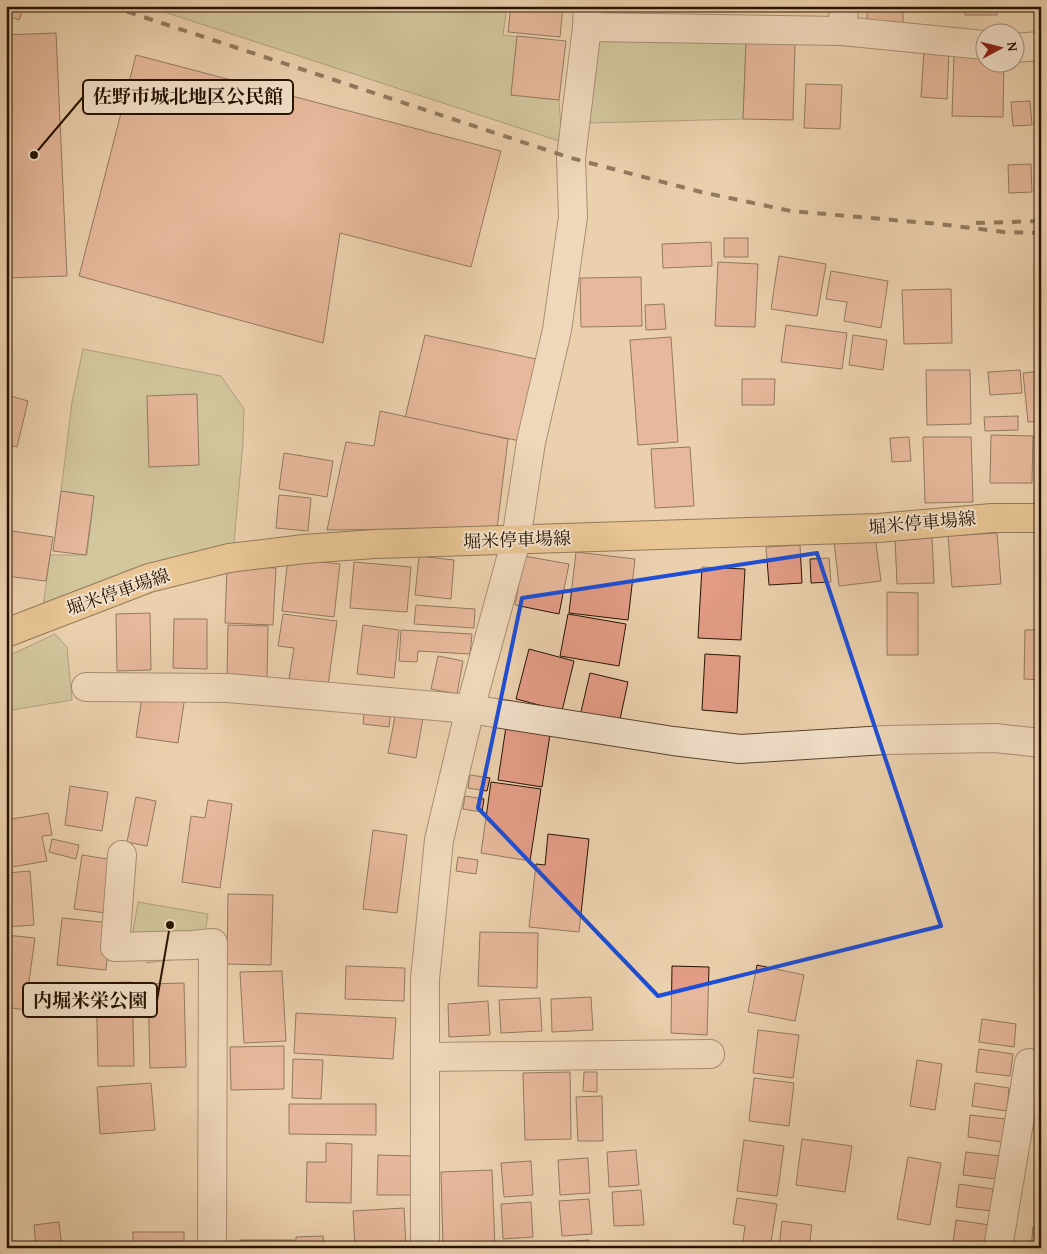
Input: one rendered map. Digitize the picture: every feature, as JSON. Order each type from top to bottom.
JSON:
[{"type":"main road","name":"堀米停車場線","points":[[6,633],[149,578],[229,558],[304,549],[374,544],[878,528],[992,518],[1041,518]]},
{"type":"street","points":[[425,1248],[425,979],[439,840],[470,709],[516,540],[531,442],[557,330],[573,217],[571,158],[588,16],[843,19],[974,43]]},
{"type":"street","points":[[1024,47],[1041,46]]},
{"type":"street","points":[[86,687],[228,688],[470,709],[740,749],[896,740],[995,738],[1041,743]]},
{"type":"street","points":[[122,856],[115,947],[212,943],[212,1248]]},
{"type":"street","points":[[425,1057],[710,1054]]},
{"type":"street","points":[[998,1248],[1029,1063]]},
{"type":"highlighted area","points":[[817,553],[941,926],[658,996],[478,808],[522,598]]},
{"type":"green space","points":[[146,6],[507,6],[503,35],[518,37],[511,95],[559,100],[562,142]]},
{"type":"green space","points":[[595,27],[746,42],[743,119],[590,123]]},
{"type":"green space","points":[[83,349],[221,376],[244,409],[243,443],[234,543],[157,562],[111,577],[43,607],[50,555],[87,555],[94,496],[61,491],[72,402]]},
{"type":"green space","points":[[55,634],[67,647],[72,700],[6,711],[6,657]]},
{"type":"green space","points":[[138,902],[208,914],[201,956],[147,963],[132,937]]},
{"type":"building","points":[[6,6],[24,6],[19,20],[6,15]]},
{"type":"building","points":[[511,6],[563,6],[560,37],[508,32]]},
{"type":"building","points":[[867,6],[903,6],[903,25],[867,25]]},
{"type":"building","points":[[914,6],[953,6],[953,11],[915,12]]},
{"type":"building","points":[[965,6],[996,6],[997,15],[965,15]]},
{"type":"building","points":[[56,33],[67,276],[6,278],[6,35]]},
{"type":"building","points":[[517,36],[566,41],[559,100],[511,95]]},
{"type":"building","points":[[746,42],[795,44],[793,120],[743,119]]},
{"type":"building","points":[[924,50],[949,51],[947,99],[921,97]]},
{"type":"building","points":[[136,55],[501,151],[471,267],[340,233],[323,343],[79,276]]},
{"type":"building","points":[[954,55],[974,56],[974,72],[1004,72],[1003,117],[952,116]]},
{"type":"building","points":[[806,84],[842,85],[840,129],[804,128]]},
{"type":"building","points":[[1030,101],[1032,125],[1013,126],[1011,102]]},
{"type":"building","points":[[1031,164],[1032,192],[1009,193],[1008,165]]},
{"type":"building","points":[[724,238],[748,238],[748,257],[724,257]]},
{"type":"building","points":[[711,242],[712,266],[663,268],[662,244]]},
{"type":"building","points":[[779,256],[826,264],[817,316],[771,309]]},
{"type":"building","points":[[718,262],[758,264],[755,327],[715,326]]},
{"type":"building","points":[[831,271],[888,281],[881,328],[844,321],[847,302],[826,299]]},
{"type":"building","points":[[641,277],[642,326],[581,327],[580,278]]},
{"type":"building","points":[[951,289],[952,343],[904,344],[902,290]]},
{"type":"building","points":[[664,304],[666,329],[646,330],[645,305]]},
{"type":"building","points":[[786,325],[847,333],[842,369],[781,362]]},
{"type":"building","points":[[425,335],[545,361],[525,442],[405,418]]},
{"type":"building","points":[[853,335],[887,340],[883,370],[849,365]]},
{"type":"building","points":[[671,337],[678,442],[638,445],[630,340]]},
{"type":"building","points":[[926,370],[970,370],[971,424],[927,425]]},
{"type":"building","points":[[1020,370],[1022,393],[990,395],[988,372]]},
{"type":"building","points":[[1041,371],[1041,421],[1028,422],[1023,373]]},
{"type":"building","points":[[742,379],[775,379],[774,405],[742,405]]},
{"type":"building","points":[[197,394],[199,465],[149,467],[147,396]]},
{"type":"building","points":[[7,395],[28,401],[17,447],[6,445]]},
{"type":"building","points":[[380,411],[508,439],[497,528],[327,530],[346,442],[374,446]]},
{"type":"building","points":[[1018,416],[1018,430],[985,431],[984,417]]},
{"type":"building","points":[[1037,432],[1041,432],[1041,470]]},
{"type":"building","points":[[991,435],[1033,436],[1032,483],[990,483]]},
{"type":"building","points":[[909,437],[911,461],[892,462],[890,438]]},
{"type":"building","points":[[923,437],[971,437],[973,502],[925,503]]},
{"type":"building","points":[[690,447],[694,506],[655,508],[651,449]]},
{"type":"building","points":[[284,453],[333,461],[327,497],[279,489]]},
{"type":"building","points":[[61,491],[94,496],[86,555],[53,551]]},
{"type":"building","points":[[279,495],[311,498],[308,531],[276,528]]},
{"type":"building","points":[[12,531],[53,537],[46,581],[6,576]]},
{"type":"building","points":[[997,533],[1001,584],[952,587],[948,536]]},
{"type":"building","points":[[875,536],[881,581],[839,586],[834,541]]},
{"type":"building","points":[[932,537],[934,583],[897,584],[895,539]]},
{"type":"building","points":[[800,545],[802,583],[769,585],[766,547]]},
{"type":"building","points":[[576,552],[635,559],[628,620],[569,613]]},
{"type":"building","points":[[419,556],[454,560],[451,599],[415,595]]},
{"type":"building","points":[[524,556],[569,564],[559,614],[515,605]]},
{"type":"building","points":[[288,558],[340,564],[334,617],[282,611]]},
{"type":"building","points":[[829,558],[831,582],[811,583],[810,559]]},
{"type":"building","points":[[354,562],[411,567],[407,612],[350,608]]},
{"type":"building","points":[[227,566],[276,568],[273,625],[225,623]]},
{"type":"building","points":[[702,567],[745,569],[741,640],[698,638]]},
{"type":"building","points":[[887,592],[918,593],[918,655],[887,655]]},
{"type":"building","points":[[416,605],[475,609],[474,628],[414,624]]},
{"type":"building","points":[[150,613],[151,670],[117,671],[116,614]]},
{"type":"building","points":[[283,614],[337,621],[328,685],[289,679],[294,648],[278,646]]},
{"type":"building","points":[[568,614],[626,624],[619,666],[560,656]]},
{"type":"building","points":[[174,619],[207,619],[207,669],[173,668]]},
{"type":"building","points":[[228,625],[268,626],[267,679],[227,678]]},
{"type":"building","points":[[363,625],[399,630],[394,678],[357,674]]},
{"type":"building","points":[[401,630],[472,634],[470,654],[418,651],[417,662],[399,661]]},
{"type":"building","points":[[1025,630],[1041,630],[1041,680],[1024,679]]},
{"type":"building","points":[[529,649],[574,661],[562,711],[516,699]]},
{"type":"building","points":[[705,654],[740,656],[737,713],[702,710]]},
{"type":"building","points":[[438,656],[463,661],[457,694],[431,689]]},
{"type":"building","points":[[590,673],[628,682],[619,724],[580,716]]},
{"type":"building","points":[[145,677],[187,683],[178,743],[136,737]]},
{"type":"building","points":[[366,698],[392,701],[389,727],[363,724]]},
{"type":"building","points":[[398,701],[425,706],[416,758],[388,753]]},
{"type":"building","points":[[507,720],[551,728],[542,787],[498,780]]},
{"type":"building","points":[[470,775],[490,778],[487,791],[468,788]]},
{"type":"building","points":[[491,782],[541,789],[530,861],[481,853]]},
{"type":"building","points":[[70,786],[108,792],[102,831],[65,825]]},
{"type":"building","points":[[465,796],[484,799],[482,812],[463,809]]},
{"type":"building","points":[[136,797],[156,801],[147,846],[127,842]]},
{"type":"building","points":[[208,800],[232,804],[220,888],[182,882],[191,816],[205,818]]},
{"type":"building","points":[[48,813],[52,835],[42,836],[47,861],[6,868],[6,820]]},
{"type":"building","points":[[373,830],[407,835],[397,913],[363,909]]},
{"type":"building","points":[[548,834],[589,839],[579,932],[529,927],[536,864],[545,865]]},
{"type":"building","points":[[52,839],[79,845],[76,859],[49,852]]},
{"type":"building","points":[[82,855],[114,860],[106,913],[74,909]]},
{"type":"building","points":[[458,857],[478,860],[476,874],[456,871]]},
{"type":"building","points":[[30,871],[34,925],[6,927],[6,873]]},
{"type":"building","points":[[228,894],[273,895],[271,965],[227,964]]},
{"type":"building","points":[[62,918],[111,923],[106,970],[57,965]]},
{"type":"building","points":[[480,932],[538,933],[537,988],[478,986]]},
{"type":"building","points":[[6,935],[35,938],[25,1010],[6,1007]]},
{"type":"building","points":[[757,965],[804,975],[795,1021],[748,1012]]},
{"type":"building","points":[[346,966],[405,968],[404,1001],[345,999]]},
{"type":"building","points":[[672,966],[709,967],[707,1035],[671,1033]]},
{"type":"building","points":[[282,971],[286,1041],[244,1043],[240,972]]},
{"type":"building","points":[[132,982],[134,1066],[98,1066],[96,983]]},
{"type":"building","points":[[184,983],[186,1067],[150,1068],[148,984]]},
{"type":"building","points":[[591,997],[593,1030],[552,1032],[551,999]]},
{"type":"building","points":[[540,998],[542,1031],[501,1033],[499,1000]]},
{"type":"building","points":[[488,1001],[490,1035],[449,1037],[448,1004]]},
{"type":"building","points":[[296,1013],[396,1018],[393,1059],[294,1053]]},
{"type":"building","points":[[982,1019],[1016,1024],[1014,1047],[979,1042]]},
{"type":"building","points":[[758,1030],[799,1035],[793,1078],[753,1073]]},
{"type":"building","points":[[284,1046],[284,1089],[231,1090],[230,1047]]},
{"type":"building","points":[[979,1049],[1013,1054],[1010,1076],[976,1072]]},
{"type":"building","points":[[293,1059],[323,1060],[321,1099],[292,1098]]},
{"type":"building","points":[[917,1060],[942,1064],[935,1110],[910,1106]]},
{"type":"building","points":[[570,1072],[571,1139],[525,1140],[523,1073]]},
{"type":"building","points":[[584,1072],[597,1072],[597,1092],[583,1091]]},
{"type":"building","points":[[754,1078],[794,1083],[789,1126],[749,1121]]},
{"type":"building","points":[[151,1083],[155,1130],[100,1134],[97,1087]]},
{"type":"building","points":[[975,1083],[1009,1088],[1007,1111],[972,1106]]},
{"type":"building","points":[[602,1096],[603,1141],[578,1141],[576,1097]]},
{"type":"building","points":[[289,1104],[376,1104],[376,1135],[289,1134]]},
{"type":"building","points":[[970,1115],[1005,1119],[1002,1142],[968,1137]]},
{"type":"building","points":[[802,1139],[852,1146],[845,1192],[796,1185]]},
{"type":"building","points":[[744,1140],[784,1146],[777,1196],[737,1191]]},
{"type":"building","points":[[326,1143],[352,1144],[351,1203],[306,1202],[307,1162],[326,1162]]},
{"type":"building","points":[[636,1150],[639,1185],[609,1187],[607,1152]]},
{"type":"building","points":[[966,1152],[1000,1156],[997,1179],[963,1175]]},
{"type":"building","points":[[378,1155],[413,1156],[412,1195],[377,1195]]},
{"type":"building","points":[[908,1157],[941,1163],[930,1225],[897,1219]]},
{"type":"building","points":[[588,1158],[590,1193],[560,1195],[558,1160]]},
{"type":"building","points":[[531,1161],[533,1195],[504,1197],[501,1163]]},
{"type":"building","points":[[492,1170],[495,1248],[443,1248],[441,1172]]},
{"type":"building","points":[[959,1184],[993,1189],[991,1211],[956,1207]]},
{"type":"building","points":[[641,1190],[644,1225],[614,1226],[612,1192]]},
{"type":"building","points":[[1041,1197],[1041,1218],[1038,1218]]},
{"type":"building","points":[[737,1198],[777,1204],[770,1248],[742,1248],[745,1226],[733,1224]]},
{"type":"building","points":[[589,1199],[592,1234],[562,1236],[559,1201]]},
{"type":"building","points":[[531,1202],[533,1237],[503,1239],[501,1204]]},
{"type":"building","points":[[404,1208],[406,1248],[355,1248],[353,1211]]},
{"type":"building","points":[[956,1220],[990,1225],[987,1247],[953,1243]]},
{"type":"building","points":[[782,1221],[812,1225],[809,1248],[779,1248]]},
{"type":"building","points":[[59,1222],[62,1248],[36,1248],[34,1225]]},
{"type":"building","points":[[1033,1227],[1041,1228],[1041,1248],[1031,1248]]},
{"type":"building","points":[[133,1232],[184,1232],[184,1248],[133,1248]]},
{"type":"building","points":[[323,1236],[324,1248],[296,1248],[296,1237]]},
{"type":"building","points":[[240,1240],[294,1240],[294,1248],[240,1248]]},
{"type":"building","points":[[589,1240],[590,1248],[560,1248],[560,1242]]},
{"type":"building","points":[[532,1242],[532,1248],[502,1248],[502,1244]]},
{"type":"railway","points":[[110,6],[571,158],[701,192],[791,211],[939,224],[1004,232],[1041,233]]},
{"type":"railway","points":[[976,223],[1041,221]]},
{"type":"place","name":"佐野市城北地区公民館","points":[[34,155]]},
{"type":"place","name":"内堀米栄公園","points":[[170,925]]}]
